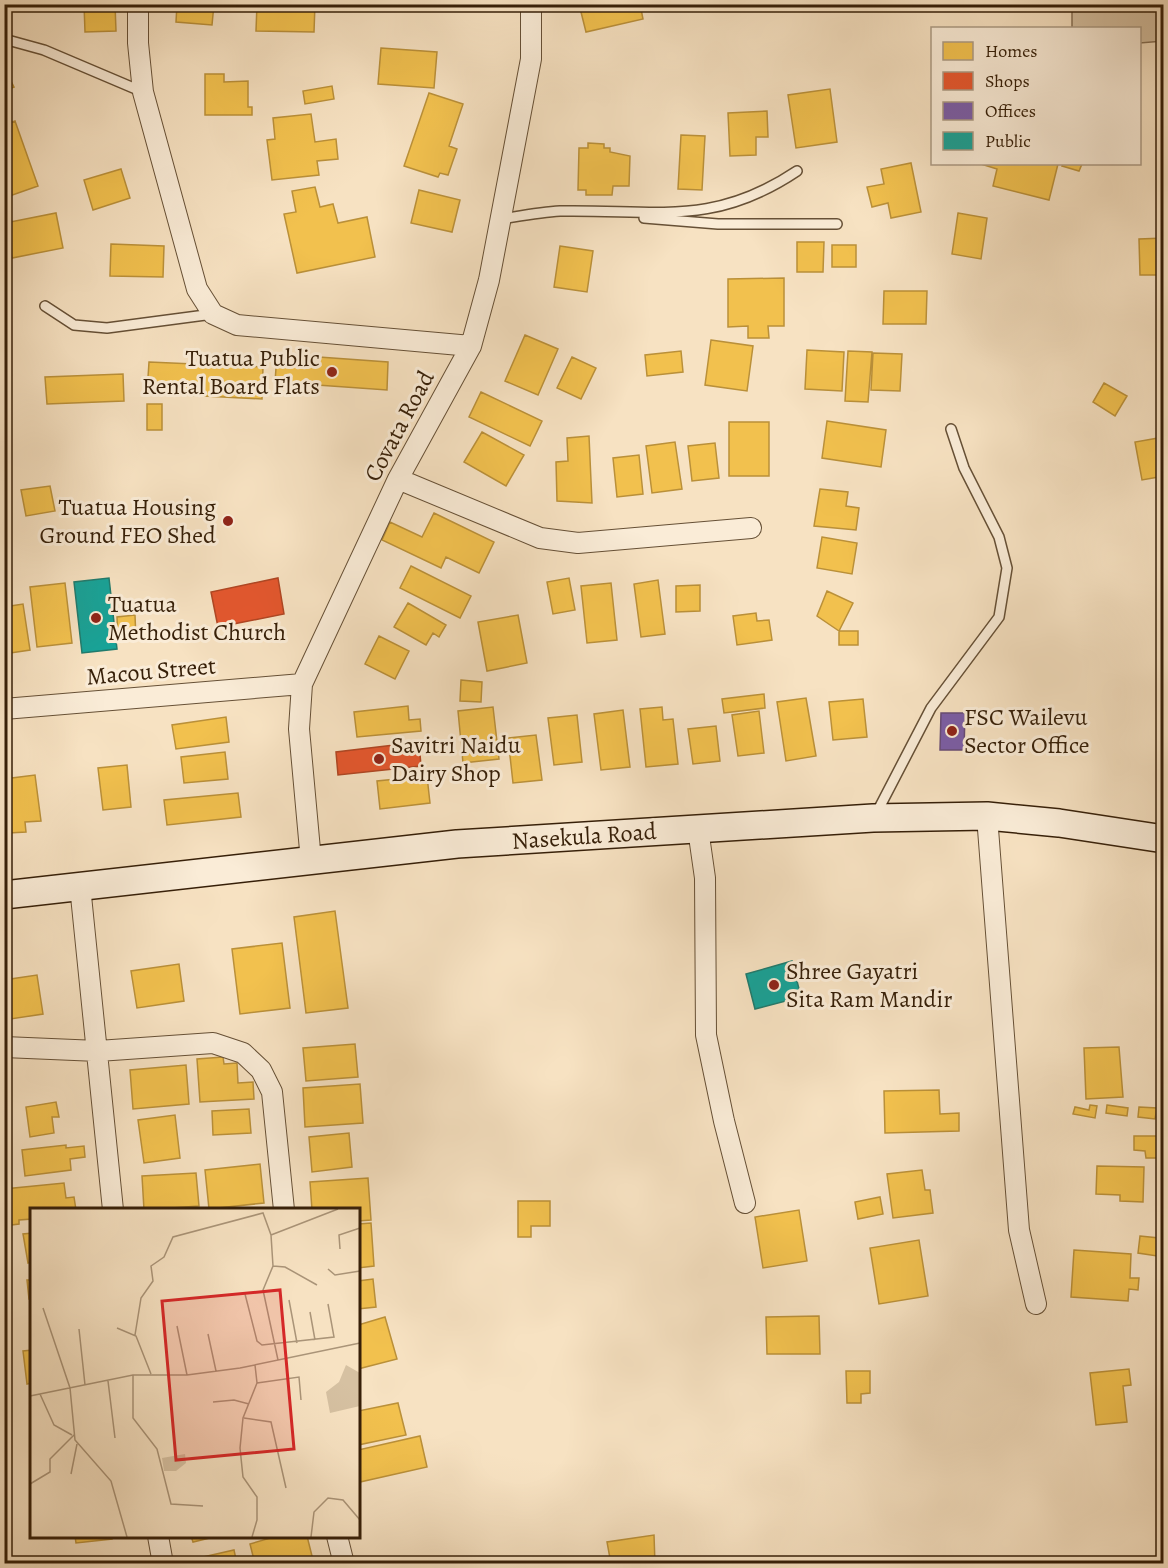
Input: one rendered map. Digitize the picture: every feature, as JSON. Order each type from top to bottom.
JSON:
[{"type":"main road","name":"Nasekula Road","points":[[4,895],[457,844],[873,818],[987,816],[1059,823],[1164,839]]},
{"type":"street","points":[[138,4],[138,43],[143,92],[197,289],[213,314],[237,325],[471,345]]},
{"type":"street","name":"Covata Road","points":[[311,861],[299,729],[302,684],[399,479],[471,345],[501,219],[531,59],[531,4]]},
{"type":"street","points":[[399,479],[540,538],[578,543],[751,528]]},
{"type":"street","name":"Macou Street","points":[[4,709],[302,684]]},
{"type":"street","points":[[987,816],[1019,1230],[1036,1304]]},
{"type":"street","points":[[698,829],[705,878],[706,1035],[724,1121],[746,1203]]},
{"type":"street","points":[[80,886],[113,1208]]},
{"type":"street","points":[[4,1047],[98,1051],[213,1043],[236,1049],[250,1058],[266,1077],[272,1092],[284,1208]]},
{"type":"street","points":[[158,1538],[163,1563]]},
{"type":"street","points":[[338,1538],[343,1560]]},
{"type":"lane","points":[[4,39],[44,50],[143,92]]},
{"type":"lane","points":[[501,219],[558,211],[688,213],[732,204],[771,188],[797,171]]},
{"type":"lane","points":[[558,211],[718,224],[837,224]]},
{"type":"lane","points":[[45,306],[74,325],[107,328],[213,314]]},
{"type":"lane","points":[[873,818],[932,708],[999,617],[1007,568],[999,537],[964,468],[951,429]]},
{"type":"shaded area","points":[[1072,5],[1163,5],[1163,41],[1141,43],[1141,27],[1072,27]]},
{"type":"building: Homes","points":[[84,4],[115,4],[116,31],[85,32]]},
{"type":"building: Homes","points":[[177,4],[214,4],[212,25],[176,22]]},
{"type":"building: Homes","points":[[257,4],[315,4],[314,32],[256,31]]},
{"type":"building: Homes","points":[[579,4],[640,4],[643,19],[586,32]]},
{"type":"building: Homes","points":[[381,48],[437,52],[434,88],[378,84]]},
{"type":"building: Homes","points":[[4,67],[14,87],[4,91]]},
{"type":"building: Homes","points":[[205,74],[224,74],[224,82],[248,81],[248,107],[252,107],[252,115],[205,115]]},
{"type":"building: Homes","points":[[332,86],[334,99],[305,104],[303,91]]},
{"type":"building: Homes","points":[[830,89],[837,142],[796,148],[788,95]]},
{"type":"building: Homes","points":[[429,93],[463,104],[449,146],[457,149],[448,175],[440,173],[438,177],[404,166]]},
{"type":"building: Homes","points":[[767,111],[768,137],[756,137],[756,155],[730,156],[728,113]]},
{"type":"building: Homes","points":[[311,114],[315,142],[336,139],[338,159],[317,161],[319,175],[272,180],[267,140],[275,139],[273,118]]},
{"type":"building: Homes","points":[[15,121],[38,186],[4,198],[4,125]]},
{"type":"building: Homes","points":[[681,135],[705,136],[702,190],[678,189]]},
{"type":"building: Homes","points":[[588,143],[604,144],[604,148],[610,148],[610,152],[630,156],[629,186],[613,186],[612,195],[586,195],[586,190],[578,190],[579,148],[588,148]]},
{"type":"building: Homes","points":[[911,163],[921,212],[891,218],[888,203],[872,207],[867,187],[884,184],[881,169]]},
{"type":"building: Homes","points":[[984,165],[1058,165],[1049,200],[993,186],[997,169]]},
{"type":"building: Homes","points":[[1062,165],[1082,165],[1079,171]]},
{"type":"building: Homes","points":[[121,169],[130,198],[93,210],[84,180]]},
{"type":"building: Homes","points":[[315,187],[320,207],[333,204],[338,223],[367,217],[375,257],[297,273],[284,214],[296,212],[292,191]]},
{"type":"building: Homes","points":[[419,190],[460,200],[452,232],[411,223]]},
{"type":"building: Homes","points":[[56,213],[63,248],[12,258],[5,223]]},
{"type":"building: Homes","points":[[958,213],[987,218],[981,259],[952,254]]},
{"type":"building: Homes","points":[[1164,238],[1164,275],[1140,275],[1139,239]]},
{"type":"building: Homes","points":[[797,242],[824,242],[823,272],[797,272]]},
{"type":"building: Homes","points":[[111,244],[164,246],[163,277],[110,276]]},
{"type":"building: Homes","points":[[832,245],[856,245],[856,267],[832,267]]},
{"type":"building: Homes","points":[[560,246],[593,251],[587,292],[554,287]]},
{"type":"building: Homes","points":[[784,278],[784,326],[768,326],[769,338],[748,338],[748,326],[728,327],[728,279]]},
{"type":"building: Homes","points":[[884,291],[927,291],[926,324],[883,324]]},
{"type":"building: Homes","points":[[525,335],[558,349],[538,395],[505,381]]},
{"type":"building: Homes","points":[[711,340],[753,346],[747,391],[705,385]]},
{"type":"building: Homes","points":[[807,350],[844,352],[842,391],[805,389]]},
{"type":"building: Homes","points":[[681,351],[683,372],[647,376],[645,355]]},
{"type":"building: Homes","points":[[848,351],[872,352],[868,402],[845,401]]},
{"type":"building: Homes","points":[[873,353],[902,354],[900,391],[871,390]]},
{"type":"building: Homes","name":"Tuatua Public Rental Board Flats","points":[[277,354],[388,362],[387,390],[275,382]]},
{"type":"building: Homes","points":[[572,357],[596,368],[581,399],[557,388]]},
{"type":"building: Homes","points":[[149,362],[263,367],[262,399],[147,393]]},
{"type":"building: Homes","points":[[123,374],[124,401],[47,404],[45,377]]},
{"type":"building: Homes","points":[[1104,383],[1127,396],[1115,416],[1093,402]]},
{"type":"building: Homes","points":[[481,392],[542,421],[530,446],[469,417]]},
{"type":"building: Homes","points":[[147,404],[162,404],[162,430],[147,430]]},
{"type":"building: Homes","points":[[827,421],[886,430],[881,467],[822,458]]},
{"type":"building: Homes","points":[[729,422],[769,422],[769,476],[729,476]]},
{"type":"building: Homes","points":[[482,432],[524,455],[506,486],[464,462]]},
{"type":"building: Homes","points":[[589,436],[592,503],[557,501],[556,462],[568,461],[567,438]]},
{"type":"building: Homes","points":[[1164,437],[1164,476],[1142,480],[1135,442]]},
{"type":"building: Homes","points":[[675,442],[682,489],[652,493],[646,446]]},
{"type":"building: Homes","points":[[715,443],[719,478],[692,481],[688,446]]},
{"type":"building: Homes","points":[[639,455],[643,494],[617,497],[613,458]]},
{"type":"building: Homes","points":[[50,486],[55,511],[26,516],[21,490]]},
{"type":"building: Homes","points":[[820,489],[848,492],[846,506],[859,508],[856,530],[814,526]]},
{"type":"building: Homes","points":[[434,513],[494,542],[479,573],[446,557],[441,568],[382,540],[390,522],[422,537]]},
{"type":"building: Homes","points":[[822,537],[857,543],[852,574],[817,568]]},
{"type":"building: Homes","points":[[411,566],[471,596],[460,618],[400,588]]},
{"type":"building: Homes","points":[[569,578],[575,610],[553,614],[547,582]]},
{"type":"building: Homes","points":[[658,580],[665,634],[641,637],[634,584]]},
{"type":"building: Homes","points":[[65,583],[72,643],[37,647],[30,587]]},
{"type":"building: Homes","points":[[611,583],[617,640],[587,643],[581,586]]},
{"type":"building: Homes","points":[[700,585],[700,611],[676,612],[676,586]]},
{"type":"building: Homes","points":[[827,591],[853,603],[839,631],[817,616]]},
{"type":"building: Homes","points":[[408,603],[446,625],[439,637],[433,633],[426,645],[394,627]]},
{"type":"building: Homes","points":[[23,604],[30,650],[4,654],[4,607]]},
{"type":"building: Homes","points":[[756,613],[757,621],[769,620],[772,640],[737,645],[733,616]]},
{"type":"building: Homes","points":[[135,615],[136,640],[118,641],[117,617]]},
{"type":"building: Homes","points":[[518,615],[527,663],[487,671],[478,622]]},
{"type":"building: Homes","points":[[839,631],[858,631],[858,645],[839,645]]},
{"type":"building: Homes","points":[[379,636],[409,651],[395,679],[365,664]]},
{"type":"building: Homes","points":[[461,680],[482,682],[481,702],[460,701]]},
{"type":"building: Homes","points":[[764,694],[765,708],[724,713],[722,699]]},
{"type":"building: Homes","points":[[806,698],[816,756],[786,761],[777,702]]},
{"type":"building: Homes","points":[[863,699],[867,737],[833,740],[829,702]]},
{"type":"building: Homes","points":[[408,706],[409,720],[420,719],[421,731],[357,737],[354,712]]},
{"type":"building: Homes","points":[[493,707],[499,759],[463,763],[458,711]]},
{"type":"building: Homes","points":[[662,707],[663,720],[673,719],[678,764],[646,767],[640,709]]},
{"type":"building: Homes","points":[[623,710],[630,767],[601,770],[594,714]]},
{"type":"building: Homes","points":[[759,711],[764,753],[738,756],[732,715]]},
{"type":"building: Homes","points":[[577,715],[582,762],[554,765],[548,718]]},
{"type":"building: Homes","points":[[226,717],[229,742],[176,749],[172,725]]},
{"type":"building: Homes","points":[[716,726],[720,761],[693,764],[688,729]]},
{"type":"building: Homes","points":[[536,735],[542,780],[513,783],[508,738]]},
{"type":"building: Homes","points":[[225,752],[228,779],[184,783],[181,757]]},
{"type":"building: Homes","points":[[127,765],[131,807],[103,810],[98,768]]},
{"type":"building: Homes","points":[[35,775],[41,821],[25,822],[26,832],[9,833],[4,779]]},
{"type":"building: Homes","points":[[427,776],[430,803],[380,809],[377,781]]},
{"type":"building: Homes","points":[[238,793],[241,817],[167,825],[164,800]]},
{"type":"building: Homes","points":[[335,911],[348,1008],[306,1013],[294,917]]},
{"type":"building: Homes","points":[[282,943],[290,1008],[240,1014],[232,949]]},
{"type":"building: Homes","points":[[179,964],[184,1001],[137,1008],[131,971]]},
{"type":"building: Homes","points":[[37,975],[43,1014],[4,1020],[4,980]]},
{"type":"building: Homes","points":[[355,1044],[358,1077],[306,1081],[303,1048]]},
{"type":"building: Homes","points":[[1119,1047],[1123,1097],[1086,1099],[1084,1048]]},
{"type":"building: Homes","points":[[223,1057],[224,1064],[237,1063],[238,1083],[253,1082],[254,1099],[200,1102],[197,1059]]},
{"type":"building: Homes","points":[[186,1065],[189,1104],[133,1109],[130,1070]]},
{"type":"building: Homes","points":[[360,1084],[363,1123],[305,1127],[303,1088]]},
{"type":"building: Homes","points":[[939,1090],[940,1114],[959,1113],[959,1131],[885,1133],[884,1091]]},
{"type":"building: Homes","points":[[56,1102],[59,1117],[52,1117],[54,1133],[30,1137],[26,1107]]},
{"type":"building: Homes","points":[[1090,1105],[1097,1106],[1095,1118],[1073,1114],[1075,1107],[1089,1110]]},
{"type":"building: Homes","points":[[1107,1105],[1128,1108],[1127,1116],[1106,1113]]},
{"type":"building: Homes","points":[[1139,1107],[1157,1108],[1155,1119],[1138,1117]]},
{"type":"building: Homes","points":[[249,1109],[251,1133],[213,1135],[212,1111]]},
{"type":"building: Homes","points":[[175,1115],[180,1158],[144,1163],[138,1120]]},
{"type":"building: Homes","points":[[349,1133],[352,1167],[312,1172],[309,1137]]},
{"type":"building: Homes","points":[[1134,1136],[1157,1136],[1157,1158],[1146,1158],[1145,1151],[1134,1150]]},
{"type":"building: Homes","points":[[66,1145],[66,1148],[84,1146],[85,1157],[70,1159],[71,1170],[25,1176],[22,1150]]},
{"type":"building: Homes","points":[[260,1164],[264,1203],[209,1208],[205,1170]]},
{"type":"building: Homes","points":[[1097,1166],[1144,1167],[1143,1202],[1120,1201],[1120,1195],[1096,1194]]},
{"type":"building: Homes","points":[[922,1170],[925,1190],[930,1190],[933,1213],[893,1218],[887,1174]]},
{"type":"building: Homes","points":[[196,1173],[199,1206],[144,1208],[142,1176]]},
{"type":"building: Homes","points":[[368,1178],[371,1220],[360,1221],[360,1208],[312,1208],[310,1182]]},
{"type":"building: Homes","points":[[64,1183],[66,1198],[74,1197],[76,1208],[30,1208],[30,1219],[19,1220],[19,1224],[4,1226],[4,1189]]},
{"type":"building: Homes","points":[[880,1197],[883,1214],[858,1219],[855,1202]]},
{"type":"building: Homes","points":[[518,1201],[550,1201],[550,1226],[531,1226],[531,1237],[518,1237]]},
{"type":"building: Homes","points":[[799,1210],[807,1261],[763,1268],[755,1217]]},
{"type":"building: Homes","points":[[371,1223],[374,1266],[360,1268],[360,1224]]},
{"type":"building: Homes","points":[[30,1233],[30,1262],[28,1263],[23,1234]]},
{"type":"building: Homes","points":[[1140,1236],[1159,1238],[1157,1256],[1138,1253]]},
{"type":"building: Homes","points":[[919,1240],[928,1296],[879,1304],[870,1248]]},
{"type":"building: Homes","points":[[1074,1250],[1131,1254],[1130,1278],[1139,1278],[1138,1290],[1129,1289],[1128,1301],[1071,1297]]},
{"type":"building: Homes","points":[[373,1279],[376,1307],[360,1309],[360,1281]]},
{"type":"building: Homes","points":[[27,1280],[30,1280],[29,1299]]},
{"type":"building: Homes","points":[[819,1316],[820,1354],[767,1354],[766,1317]]},
{"type":"building: Homes","points":[[385,1317],[397,1359],[360,1368],[360,1324]]},
{"type":"building: Homes","points":[[30,1350],[30,1383],[27,1384],[23,1351]]},
{"type":"building: Homes","points":[[1129,1369],[1131,1385],[1123,1386],[1127,1422],[1096,1425],[1090,1373]]},
{"type":"building: Homes","points":[[846,1371],[870,1371],[870,1393],[861,1394],[861,1403],[847,1403]]},
{"type":"building: Homes","points":[[398,1403],[406,1435],[360,1445],[360,1411]]},
{"type":"building: Homes","points":[[420,1436],[427,1467],[360,1482],[360,1450]]},
{"type":"building: Homes","points":[[654,1535],[655,1564],[611,1564],[607,1542]]},
{"type":"building: Homes","points":[[75,1538],[112,1538],[112,1539],[76,1543]]},
{"type":"building: Homes","points":[[192,1538],[210,1538],[193,1542]]},
{"type":"building: Homes","points":[[270,1538],[308,1538],[314,1564],[255,1564],[250,1544]]},
{"type":"building: Homes","points":[[234,1550],[237,1564],[195,1564],[194,1559]]},
{"type":"building: Shops","points":[[278,578],[284,614],[218,627],[211,592]]},
{"type":"building: Shops","name":"Savitri Naidu Dairy Shop","points":[[419,742],[421,766],[338,775],[336,752]]},
{"type":"building: Offices","name":"FSC Wailevu Sector Office","points":[[941,713],[965,713],[964,750],[940,750]]},
{"type":"building: Public","points":[[109,578],[117,649],[82,653],[74,582]]},
{"type":"building: Public","name":"Shree Gayatri Sita Ram Mandir","points":[[792,961],[801,997],[755,1009],[746,974]]},
{"type":"place","name":"Tuatua Public Rental Board Flats","points":[[332,372]]},
{"type":"place","name":"Tuatua Housing Ground FEO Shed","points":[[228,521]]},
{"type":"place","name":"Tuatua Methodist Church","points":[[96,618]]},
{"type":"place","name":"FSC Wailevu Sector Office","points":[[952,731]]},
{"type":"place","name":"Savitri Naidu Dairy Shop","points":[[379,759]]},
{"type":"place","name":"Shree Gayatri Sita Ram Mandir","points":[[774,985]]}]
